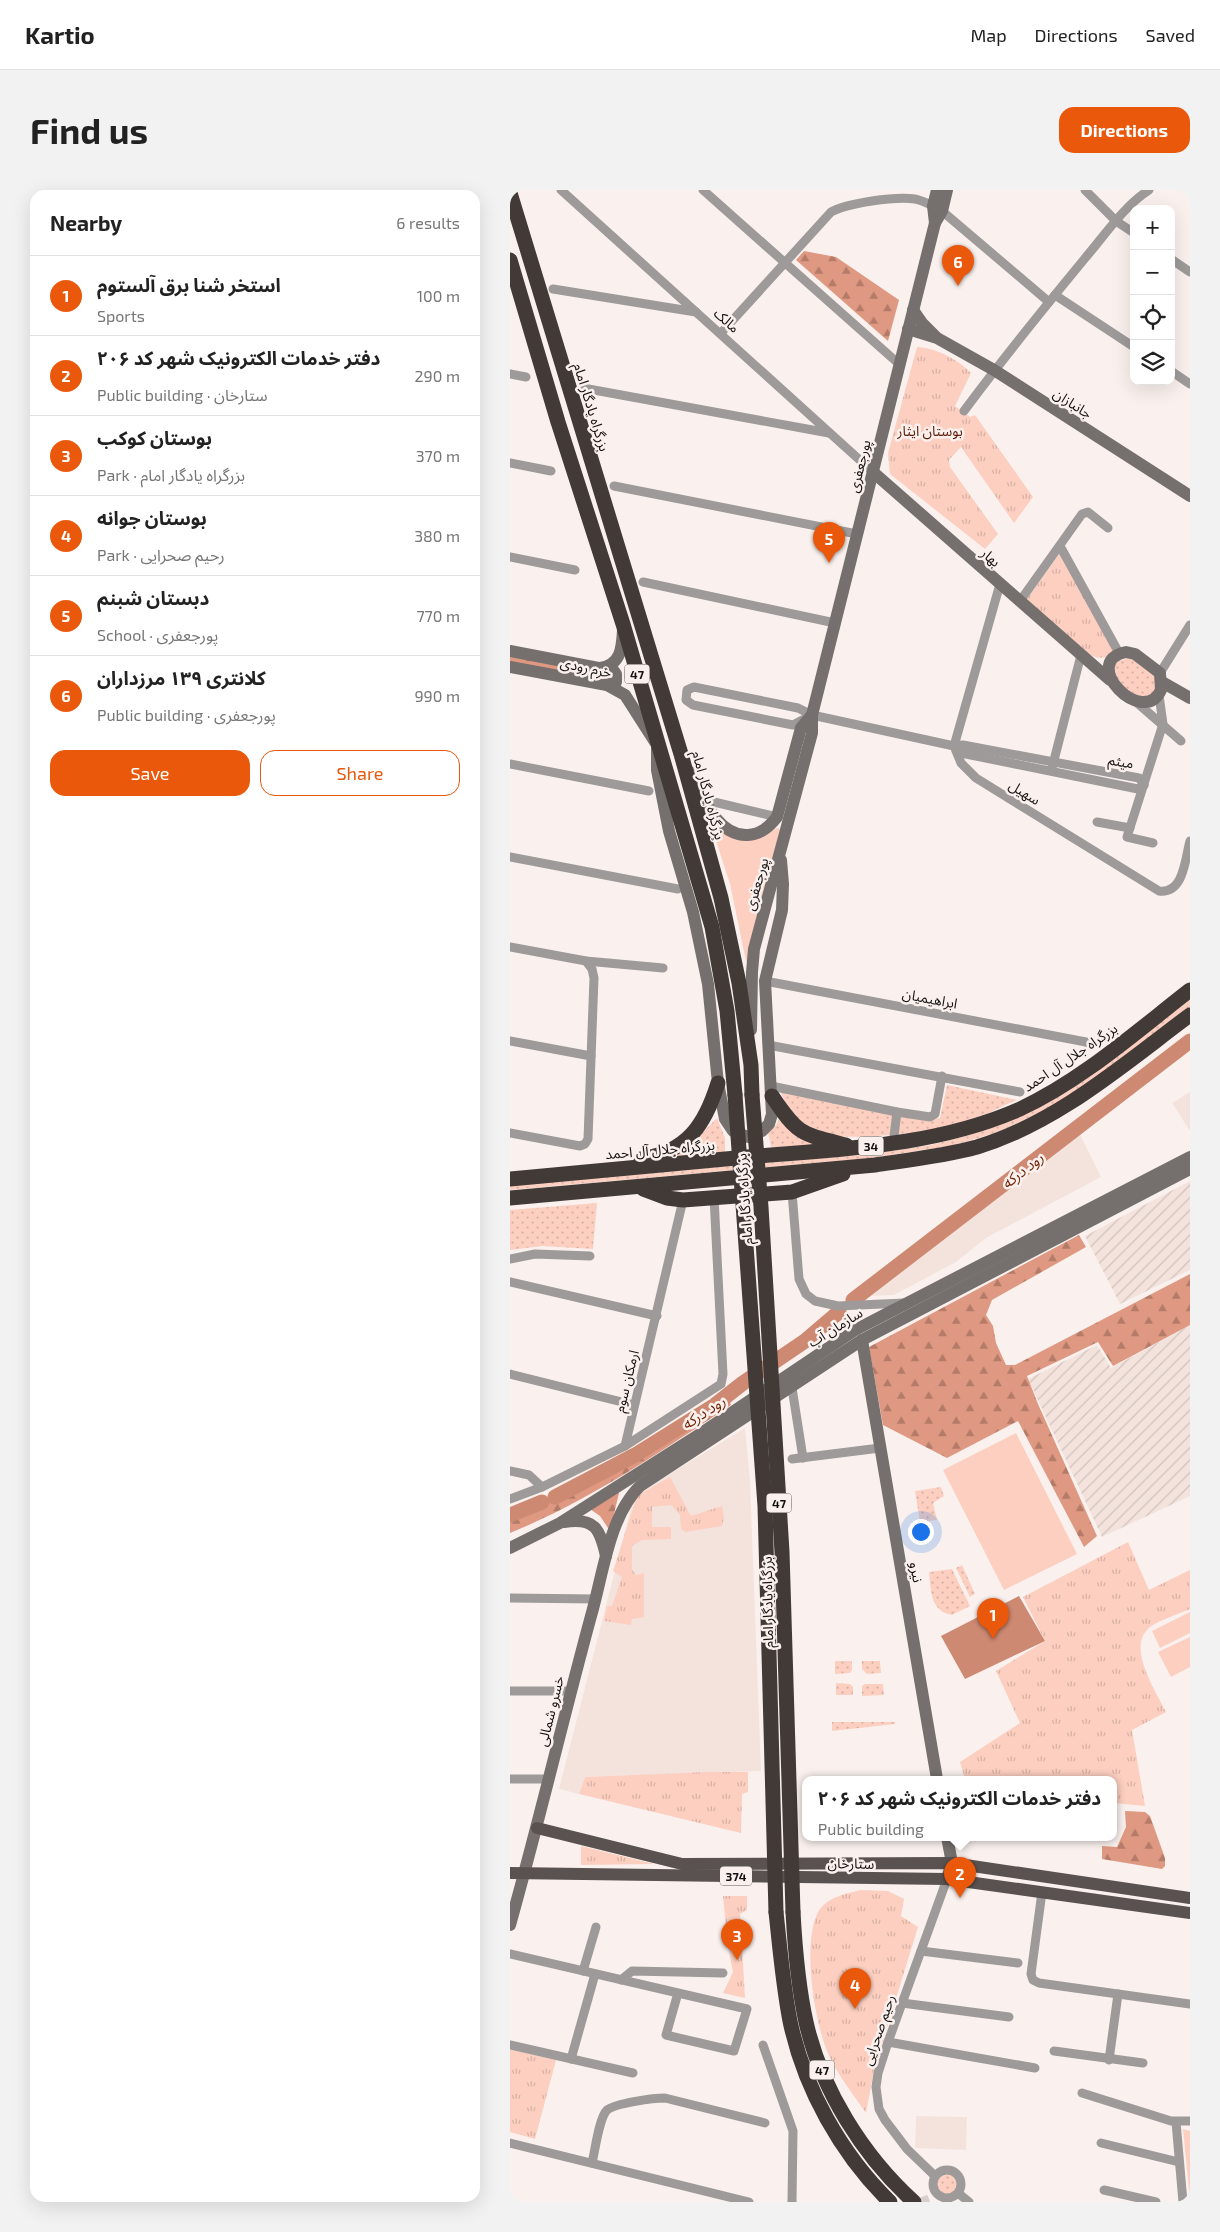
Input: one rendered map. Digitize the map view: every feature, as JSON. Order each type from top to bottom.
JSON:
[{"type":"highway","name":"بزرگراه یادگار امام","points":[[510,193],[681,754],[728,925],[739,983],[750,1065],[762,1207],[782,1552],[793,1912],[796,1960],[806,2022],[825,2078],[856,2133],[888,2176],[914,2202]]},
{"type":"highway","name":"بزرگراه یادگار امام","points":[[510,260],[558,422],[623,624],[712,928],[727,1011],[735,1095],[765,1506],[776,1912],[786,2000],[796,2044],[805,2072],[838,2136],[861,2170],[890,2202]]},
{"type":"highway","name":"بزرگراه جلال آل احمد","points":[[510,1179],[859,1148],[954,1133],[1020,1108],[1058,1088],[1190,990]]},
{"type":"highway","name":"34","points":[[510,1198],[639,1188],[866,1166],[923,1158],[977,1146],[1028,1126],[1076,1098],[1190,1014]]},
{"type":"highway","points":[[590,1172],[658,1155],[680,1145],[703,1121],[718,1083]]},
{"type":"highway","points":[[771,1091],[785,1116],[799,1131],[812,1137],[859,1148]]},
{"type":"highway","points":[[639,1188],[667,1198],[684,1200],[792,1192],[866,1166]]},
{"type":"main road","name":"ستارخان","points":[[537,1828],[682,1864],[952,1863],[1190,1898]]},
{"type":"main road","name":"ستارخان","points":[[510,1873],[947,1879],[1190,1913]]},
{"type":"street","name":"مالک","points":[[561,190],[873,472]]},
{"type":"street","points":[[703,190],[900,364]]},
{"type":"street","name":"پورجعفری","points":[[750,1065],[754,949],[812,733],[812,715],[934,223],[937,209],[937,190]]},
{"type":"street","name":"پورجعفری","points":[[937,209],[947,190]]},
{"type":"street","points":[[1085,190],[1116,221],[1130,230]]},
{"type":"street","points":[[964,411],[994,370],[1116,221],[1142,194],[1149,190]]},
{"type":"street","points":[[721,334],[822,219],[838,208],[862,202],[907,199],[923,201],[937,209],[1052,298],[1130,345]]},
{"type":"street","points":[[1175,262],[1190,272]]},
{"type":"street","points":[[553,289],[697,312]]},
{"type":"street","name":"جانبازان","points":[[913,310],[922,323],[937,338]]},
{"type":"street","name":"جانبازان","points":[[908,329],[937,338],[994,370],[1190,496]]},
{"type":"street","points":[[510,374],[526,377]]},
{"type":"street","points":[[1175,374],[1190,384]]},
{"type":"street","points":[[583,388],[830,433]]},
{"type":"street","points":[[510,463],[551,471]]},
{"type":"street","name":"بهار","points":[[873,472],[1110,680]]},
{"type":"street","points":[[614,486],[857,534]]},
{"type":"street","points":[[1020,601],[1085,512],[1088,512],[1108,528]]},
{"type":"street","points":[[1060,546],[1115,658]]},
{"type":"street","points":[[510,557],[575,570]]},
{"type":"street","points":[[643,582],[835,623]]},
{"type":"street","points":[[812,715],[793,725],[693,705],[686,700],[685,694],[687,690],[694,686],[798,708],[812,715],[954,746],[1000,584]]},
{"type":"street","name":"خرم رودی","points":[[510,651],[600,668],[611,666],[617,661],[622,646],[623,624]]},
{"type":"street","points":[[1129,832],[1163,724],[1159,695],[1161,677],[1190,625]]},
{"type":"street","points":[[1053,766],[1086,659],[1115,658],[1135,654],[1161,677],[1190,698]]},
{"type":"street","points":[[1115,658],[1108,672],[1110,680],[1163,724],[1181,742]]},
{"type":"street","name":"خرم رودی","points":[[510,667],[607,685],[618,690],[629,700],[657,745]]},
{"type":"street","points":[[600,668],[614,671],[616,674],[616,682],[607,685]]},
{"type":"street","points":[[1135,701],[1148,702],[1159,695]]},
{"type":"street","name":"پورجعفری","points":[[777,817],[802,728],[812,715]]},
{"type":"street","points":[[657,745],[657,770],[667,822],[694,912],[708,984],[718,1083],[725,1119],[732,1131],[742,1136],[753,1136],[769,1124],[772,1114],[765,981],[782,910],[781,852]]},
{"type":"street","name":"میثم","points":[[954,746],[961,753],[1140,778],[1144,785]]},
{"type":"street","name":"سهیل","points":[[954,746],[961,763],[976,778],[1160,891],[1167,892],[1174,888],[1179,881],[1190,840]]},
{"type":"street","points":[[681,754],[711,812],[725,828],[738,834],[750,834],[768,828],[777,817],[714,802]]},
{"type":"street","points":[[510,764],[649,791]]},
{"type":"street","points":[[1096,822],[1129,832],[1153,843]]},
{"type":"street","points":[[510,856],[678,889]]},
{"type":"street","points":[[510,947],[586,961],[663,968]]},
{"type":"street","points":[[510,1133],[580,1146],[586,1144],[588,1139],[594,978],[592,969],[586,961]]},
{"type":"street","name":"ابراهیمیان","points":[[765,981],[1086,1042],[1090,1045]]},
{"type":"street","points":[[510,1041],[591,1056]]},
{"type":"street","points":[[768,1045],[1020,1092]]},
{"type":"street","points":[[771,1091],[896,1112],[933,1116],[942,1076]]},
{"type":"street","points":[[893,1144],[896,1112]]},
{"type":"street","name":"سازمان آب","points":[[795,1381],[855,1330],[1190,1157]]},
{"type":"street","name":"سازمان آب","points":[[510,1548],[560,1523],[698,1442],[862,1340],[1190,1169]]},
{"type":"street","points":[[792,1192],[798,1279],[806,1294],[815,1301],[838,1306],[907,1303]]},
{"type":"street","points":[[510,1499],[542,1487],[625,1446],[717,1387],[722,1380],[714,1198]]},
{"type":"street","name":"ارمکان سوم","points":[[625,1446],[684,1200]]},
{"type":"street","points":[[510,1260],[535,1254],[590,1256]]},
{"type":"street","points":[[510,1282],[657,1316]]},
{"type":"street","name":"نیرو","points":[[862,1340],[936,1776]]},
{"type":"street","points":[[510,1374],[634,1405]]},
{"type":"street","points":[[795,1381],[804,1458]]},
{"type":"street","name":"سازمان آب","points":[[606,1556],[622,1510],[630,1496],[640,1486],[698,1442]]},
{"type":"street","points":[[792,1459],[880,1448]]},
{"type":"street","points":[[510,1470],[529,1475],[542,1487]]},
{"type":"street","points":[[560,1523],[581,1521],[593,1525],[601,1535],[606,1556]]},
{"type":"street","name":"خسرو شمالی","points":[[510,1925],[537,1828],[570,1691],[606,1556]]},
{"type":"street","points":[[510,1598],[596,1599]]},
{"type":"street","points":[[510,1691],[570,1691]]},
{"type":"street","points":[[510,1779],[548,1779]]},
{"type":"street","points":[[947,1879],[952,1863],[948,1841]]},
{"type":"street","name":"رحیم صحرایی","points":[[935,2176],[897,2137],[879,2109],[876,2098],[878,2073],[888,2042],[947,1879]]},
{"type":"street","points":[[1042,1892],[1031,1974],[1033,1980],[1039,1983],[1190,2004]]},
{"type":"street","points":[[583,1971],[596,1927]]},
{"type":"street","points":[[920,1951],[1018,1962]]},
{"type":"street","points":[[510,1954],[748,2009],[734,2051],[666,2035],[678,1993]]},
{"type":"street","points":[[621,1980],[632,1971],[723,1972]]},
{"type":"street","points":[[571,2059],[595,1974]]},
{"type":"street","points":[[1109,2060],[1118,1994]]},
{"type":"street","points":[[902,2003],[1009,2017]]},
{"type":"street","points":[[888,2042],[1035,2068]]},
{"type":"street","points":[[510,2045],[633,2073]]},
{"type":"street","points":[[763,2045],[793,2131],[792,2202]]},
{"type":"street","points":[[1054,2051],[1143,2064]]},
{"type":"street","points":[[1082,2093],[1176,2122],[1190,2121]]},
{"type":"street","points":[[592,2163],[603,2118],[608,2110],[615,2107],[655,2098],[665,2098],[765,2124]]},
{"type":"street","points":[[1176,2122],[1183,2202]]},
{"type":"street","points":[[510,2143],[749,2202]]},
{"type":"street","points":[[1101,2143],[1179,2162]]},
{"type":"street","points":[[946,2170],[955,2172],[960,2180],[958,2193],[946,2198],[938,2194],[933,2184],[935,2176],[946,2170]]},
{"type":"street","points":[[1104,2190],[1156,2202]]},
{"type":"street","points":[[958,2193],[968,2202]]},
{"type":"street","points":[[929,2199],[938,2194]]},
{"type":"shaded area","points":[[1190,1092],[1190,1131],[1172,1103]]},
{"type":"shaded area","points":[[1079,1132],[1101,1177],[986,1238],[956,1262],[894,1295],[862,1296]]},
{"type":"shaded area","points":[[1190,1181],[1190,1270],[1120,1304],[1085,1236]]},
{"type":"shaded area","points":[[1190,1325],[1190,1496],[1102,1537],[1028,1379],[1097,1345],[1111,1368]]},
{"type":"shaded area","points":[[745,1428],[750,1481],[761,1771],[585,1777],[579,1794],[559,1789],[634,1496]]},
{"type":"shaded area","points":[[1019,1596],[1045,1641],[965,1679],[941,1636]]},
{"type":"shaded area","points":[[916,2116],[967,2117],[966,2150],[915,2148]]},
{"type":"green space","points":[[804,251],[836,257],[899,300],[888,341],[796,260]]},
{"type":"green space","name":"بوستان ایثار","points":[[917,347],[946,355],[960,363],[971,373],[955,406],[970,417],[975,415],[1033,497],[1014,523],[961,447],[949,460],[950,467],[998,534],[985,549],[890,474],[888,453]]},
{"type":"green space","points":[[1060,553],[1115,651],[1109,656],[1100,658],[1089,654],[1026,600]]},
{"type":"green space","points":[[510,656],[608,675],[609,680],[510,665]]},
{"type":"green space","points":[[1129,658],[1135,660],[1155,675],[1155,693],[1140,699],[1115,680],[1114,666],[1118,661]]},
{"type":"green space","points":[[710,822],[726,833],[746,838],[761,836],[777,828],[780,829],[749,960],[746,961],[730,884]]},
{"type":"green space","points":[[1190,999],[1190,1007],[1063,1102],[998,1132],[955,1145],[872,1158],[510,1190],[510,1185],[870,1154],[931,1145],[965,1136],[1003,1122]]},
{"type":"green space","points":[[947,1085],[1017,1100],[975,1119],[947,1127],[907,1133],[841,1137],[823,1135],[805,1128],[792,1114],[781,1092],[907,1118],[928,1120],[940,1118]]},
{"type":"green space","points":[[780,1113],[794,1135],[828,1145],[771,1147],[768,1132],[777,1124]]},
{"type":"green space","points":[[717,1118],[725,1138],[725,1153],[661,1158],[688,1147]]},
{"type":"green space","points":[[597,1203],[593,1249],[542,1246],[510,1250],[510,1210]]},
{"type":"green space","points":[[1079,1235],[1086,1247],[992,1300],[986,1315],[993,1326],[996,1343],[1006,1365],[1015,1365],[1190,1274],[1190,1325],[1113,1366],[1098,1342],[1027,1376],[1097,1536],[1084,1547],[1018,1421],[947,1458],[883,1425],[869,1347]]},
{"type":"green space","points":[[729,1399],[731,1405],[624,1475],[568,1506],[510,1533],[510,1519],[578,1489],[633,1460]]},
{"type":"green space","points":[[1016,1433],[1077,1554],[1004,1590],[943,1470]]},
{"type":"green space","points":[[670,1477],[691,1516],[722,1506],[724,1518],[722,1526],[685,1532],[681,1529],[680,1515],[671,1505],[652,1507],[652,1527],[671,1527],[671,1539],[642,1540],[632,1546],[632,1570],[636,1575],[644,1573],[644,1617],[632,1619],[631,1625],[604,1621],[607,1606],[612,1606],[622,1577],[613,1571],[637,1496]]},
{"type":"green space","points":[[941,1487],[944,1496],[933,1503],[937,1520],[920,1522],[915,1491]]},
{"type":"green space","points":[[619,1490],[610,1531],[600,1516],[590,1509]]},
{"type":"green space","points":[[1128,1542],[1149,1590],[1190,1570],[1190,1609],[1156,1623],[1142,1637],[1142,1658],[1145,1670],[1166,1712],[1132,1730],[1145,1806],[1117,1803],[1117,1776],[964,1776],[960,1762],[1020,1723],[996,1671],[1045,1641],[1023,1597]]},
{"type":"green space","points":[[962,1565],[975,1594],[970,1597],[956,1568]]},
{"type":"green space","points":[[952,1569],[970,1606],[952,1615],[945,1613],[936,1605],[931,1593],[929,1572]]},
{"type":"green space","points":[[1190,1612],[1190,1633],[1160,1648],[1152,1631]]},
{"type":"green space","points":[[1190,1637],[1190,1667],[1171,1677],[1158,1652]]},
{"type":"green space","points":[[835,1661],[852,1661],[852,1670],[850,1673],[835,1674]]},
{"type":"green space","points":[[862,1661],[880,1661],[881,1673],[867,1674],[862,1669]]},
{"type":"green space","points":[[836,1683],[850,1684],[853,1687],[853,1695],[836,1695]]},
{"type":"green space","points":[[865,1684],[883,1684],[884,1695],[862,1696],[862,1686]]},
{"type":"green space","points":[[832,1722],[895,1722],[895,1724],[832,1731]]},
{"type":"green space","points":[[748,1772],[748,1792],[742,1794],[741,1833],[579,1794],[585,1777]]},
{"type":"green space","points":[[1125,1811],[1145,1812],[1150,1816],[1165,1858],[1165,1866],[1162,1869],[1102,1859],[1102,1846],[1117,1847],[1126,1827]]},
{"type":"green space","points":[[581,1846],[654,1864],[581,1865]]},
{"type":"green space","points":[[861,1890],[888,1891],[904,1899],[901,1916],[918,1927],[874,2070],[866,2113],[840,2075],[827,2051],[814,2001],[810,1962],[813,1926],[818,1912],[831,1900]]},
{"type":"green space","points":[[723,1896],[747,1896],[747,1910],[740,1914],[745,1998],[723,1993],[733,1972],[728,1947]]},
{"type":"green space","points":[[510,2049],[556,2060],[535,2139],[510,2132]]},
{"type":"green space","points":[[1183,2129],[1190,2131],[1190,2199]]},
{"type":"green space","points":[[943,2174],[951,2174],[957,2180],[957,2188],[951,2194],[943,2194],[937,2188],[937,2180]]},
{"type":"waterway","name":"رود درکه","points":[[853,1300],[1190,1041]]},
{"type":"waterway","name":"رود درکه","points":[[555,1497],[635,1455],[715,1405],[743,1383],[805,1341],[839,1312]]},
{"type":"waterway","name":"رود درکه","points":[[510,1515],[542,1502]]},
{"type":"tunnel","points":[[922,2202],[929,2199]]},
{"type":"place","name":"کلانتری ۱۳۹ مرزداران","points":[[958,286]]},
{"type":"place","name":"دبستان شبنم","points":[[829,563]]},
{"type":"place","name":"استخر شنا برق آلستوم","points":[[993,1639]]},
{"type":"place","name":"دفتر خدمات الکترونیک شهر کد ۲۰۶","points":[[960,1898]]},
{"type":"place","name":"بوستان کوکب","points":[[737,1960]]},
{"type":"place","name":"بوستان جوانه","points":[[855,2009]]}]
